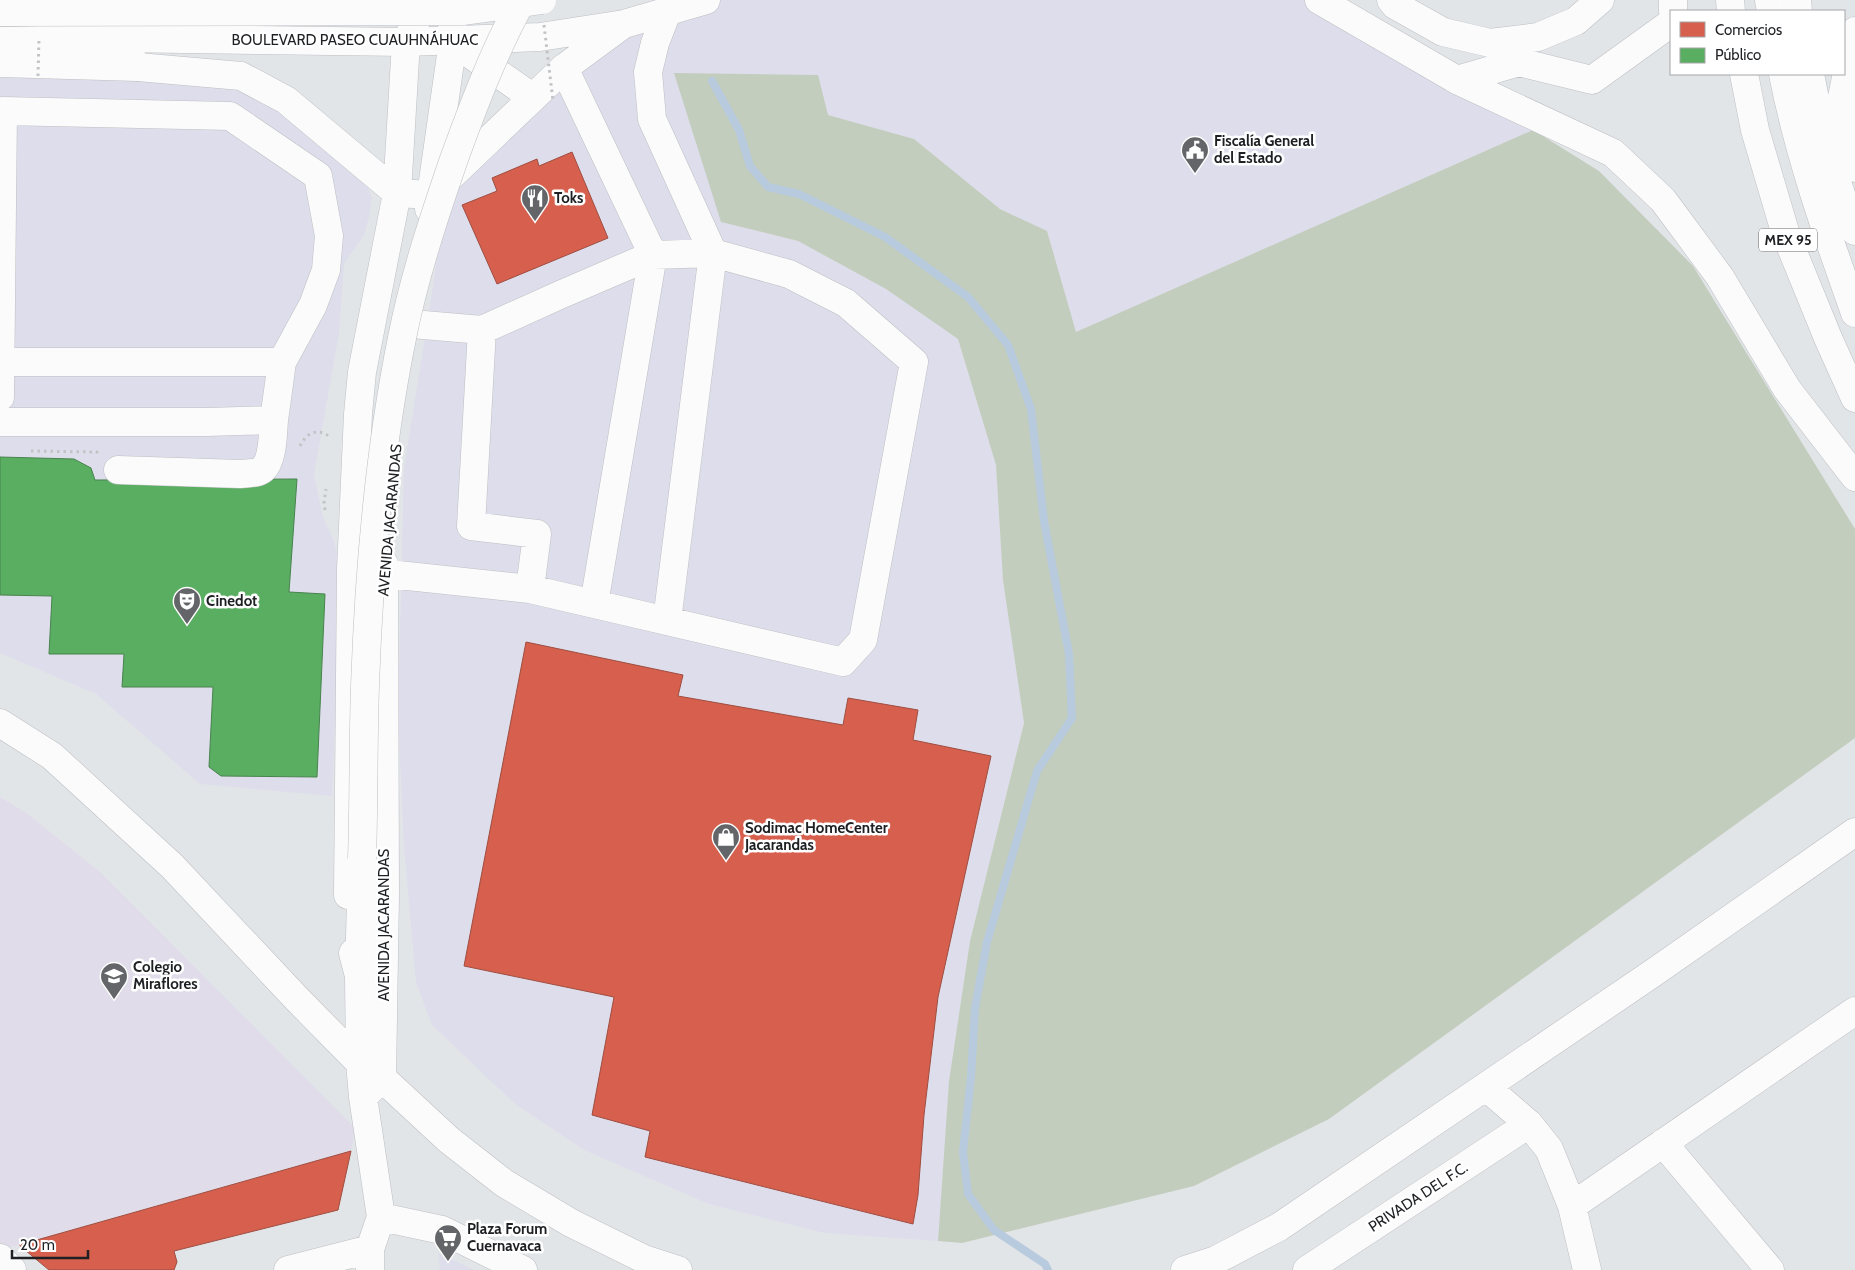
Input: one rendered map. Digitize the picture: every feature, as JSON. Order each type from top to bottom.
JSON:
[{"type":"main road","points":[[359,976],[365,687],[369,607],[384,444],[402,338],[414,284],[436,211],[478,93],[504,33],[522,0]]},
{"type":"main road","name":"BOULEVARD PASEO CUAUHNÁHUAC","points":[[0,41],[114,38],[192,39],[416,21],[452,21],[540,37],[624,24],[706,0]]},
{"type":"main road","points":[[1319,0],[1457,80],[1613,152],[1663,200],[1720,277],[1787,389],[1855,477]]},
{"type":"main road","points":[[1391,0],[1395,5],[1443,32],[1490,43],[1538,37],[1576,21],[1600,0]]},
{"type":"main road","name":"BOULEVARD PASEO CUAUHNÁHUAC","points":[[0,12],[464,11],[543,9]]},
{"type":"main road","points":[[667,621],[713,253],[652,119],[648,72],[655,43],[668,12]]},
{"type":"main road","name":"AVENIDA JACARANDAS","points":[[360,1063],[359,976],[351,944],[348,905],[351,570],[356,433],[361,383],[396,193],[416,21]]},
{"type":"main road","points":[[452,21],[543,99]]},
{"type":"main road","name":"AVENIDA JACARANDAS","points":[[370,1260],[381,1217],[372,1088],[385,904],[383,573],[401,389],[431,195],[452,21]]},
{"type":"main road","points":[[0,63],[138,67],[241,76],[286,100],[396,193],[431,195],[543,99],[564,68],[624,24]]},
{"type":"main road","points":[[1457,80],[1519,62],[1592,80],[1670,24]]},
{"type":"main road","points":[[1855,31],[1842,98],[1855,168]]},
{"type":"main road","points":[[114,38],[138,67]]},
{"type":"main road","points":[[564,68],[652,255],[594,604]]},
{"type":"main road","name":"MEX 95","points":[[1744,75],[1755,130],[1786,235],[1855,398]]},
{"type":"main road","name":"MEX 95","points":[[1783,75],[1792,119],[1824,224],[1855,313]]},
{"type":"main road","points":[[1810,75],[1818,115],[1847,213],[1855,231]]},
{"type":"main road","points":[[0,397],[2,111],[230,116],[318,176],[329,236],[326,270],[313,305],[282,362],[269,461],[263,468],[254,473],[240,474],[118,470]]},
{"type":"main road","points":[[351,570],[530,589],[843,662],[863,640],[914,362],[846,303],[789,274],[713,253],[652,255],[482,330],[412,324]]},
{"type":"main road","points":[[482,330],[471,526],[537,534],[530,589]]},
{"type":"main road","points":[[1,362],[282,362]]},
{"type":"main road","points":[[361,383],[401,389]]},
{"type":"main road","points":[[0,422],[207,422],[274,420]]},
{"type":"main road","points":[[0,723],[52,756],[172,866],[360,1063],[372,1088],[449,1140],[504,1183],[571,1223],[644,1259],[678,1270]]},
{"type":"main road","points":[[1185,1270],[1216,1260],[1279,1227],[1486,1087],[1855,832]]},
{"type":"main road","points":[[1572,1206],[1855,1011]]},
{"type":"main road","points":[[1486,1087],[1529,1124],[1549,1149],[1572,1206],[1587,1270]]},
{"type":"main road","name":"PRIVADA DEL F.C.","points":[[1308,1270],[1529,1124]]},
{"type":"main road","points":[[1663,1143],[1770,1270]]},
{"type":"main road","points":[[381,1217],[442,1230],[523,1270]]},
{"type":"main road","points":[[0,1258],[12,1270]]},
{"type":"main road","points":[[291,1270],[370,1260]]},
{"type":"path","points":[[543,9],[543,99]]},
{"type":"shaded area","points":[[706,0],[1313,0],[1533,130],[1076,332],[1046,231],[1000,209],[914,139],[828,115],[721,222],[798,241],[886,289],[958,339],[996,465],[1003,580],[1024,723],[970,941],[949,1081],[938,1241],[824,1233],[709,1204],[584,1150],[515,1104],[432,1025],[416,983],[404,847],[398,715],[404,468],[433,287],[445,195],[575,52]]},
{"type":"shaded area","points":[[0,63],[237,76],[364,178],[372,198],[369,217],[364,235],[344,264],[339,333],[314,475],[323,517],[334,541],[341,573],[332,796],[200,784],[96,694],[0,653]]},
{"type":"shaded area","name":"Colegio Miraflores","points":[[0,797],[29,815],[100,872],[355,1128],[351,1151],[0,1250]]},
{"type":"shaded area","name":"Plaza Forum Cuernavaca","points":[[438,1253],[474,1270],[440,1270]]},
{"type":"green space","points":[[674,73],[818,75],[828,115],[914,139],[1000,209],[1047,231],[1076,332],[1533,130],[1599,171],[1693,266],[1855,529],[1855,738],[1329,1119],[1194,1186],[962,1243],[938,1241],[949,1081],[970,941],[1024,723],[1003,580],[996,465],[958,339],[886,289],[798,241],[721,222]]},
{"type":"building: Comercios","name":"Toks","points":[[572,152],[608,238],[497,284],[462,205],[497,191],[492,178],[537,159],[539,166]]},
{"type":"building: Comercios","name":"Sodimac HomeCenter Jacarandas","points":[[526,642],[683,675],[678,696],[843,725],[848,698],[918,710],[913,740],[991,756],[938,997],[924,1115],[918,1195],[913,1224],[645,1157],[650,1131],[592,1115],[614,997],[464,966]]},
{"type":"building: Comercios","points":[[351,1151],[338,1210],[174,1251],[177,1262],[174,1270],[49,1270],[19,1245]]},
{"type":"building: Público","name":"Cinedot","points":[[0,457],[74,459],[91,468],[95,480],[297,479],[289,592],[325,594],[317,777],[221,776],[209,767],[213,687],[122,687],[124,654],[49,654],[52,596],[0,595]]},
{"type":"waterway","points":[[712,81],[739,130],[750,166],[768,187],[799,194],[885,237],[968,297],[1008,345],[1031,409],[1044,521],[1069,654],[1072,718],[1037,771],[987,942],[975,1008],[971,1077],[963,1152],[968,1194],[994,1230],[1045,1264],[1048,1270]]},
{"type":"place","name":"Fiscalía General del Estado","points":[[1195,174]]},
{"type":"place","name":"Toks","points":[[535,222]]},
{"type":"place","name":"Cinedot","points":[[187,625]]},
{"type":"place","name":"Sodimac HomeCenter Jacarandas","points":[[726,861]]},
{"type":"place","name":"Colegio Miraflores","points":[[114,1000]]},
{"type":"place","name":"Plaza Forum Cuernavaca","points":[[448,1262]]}]
